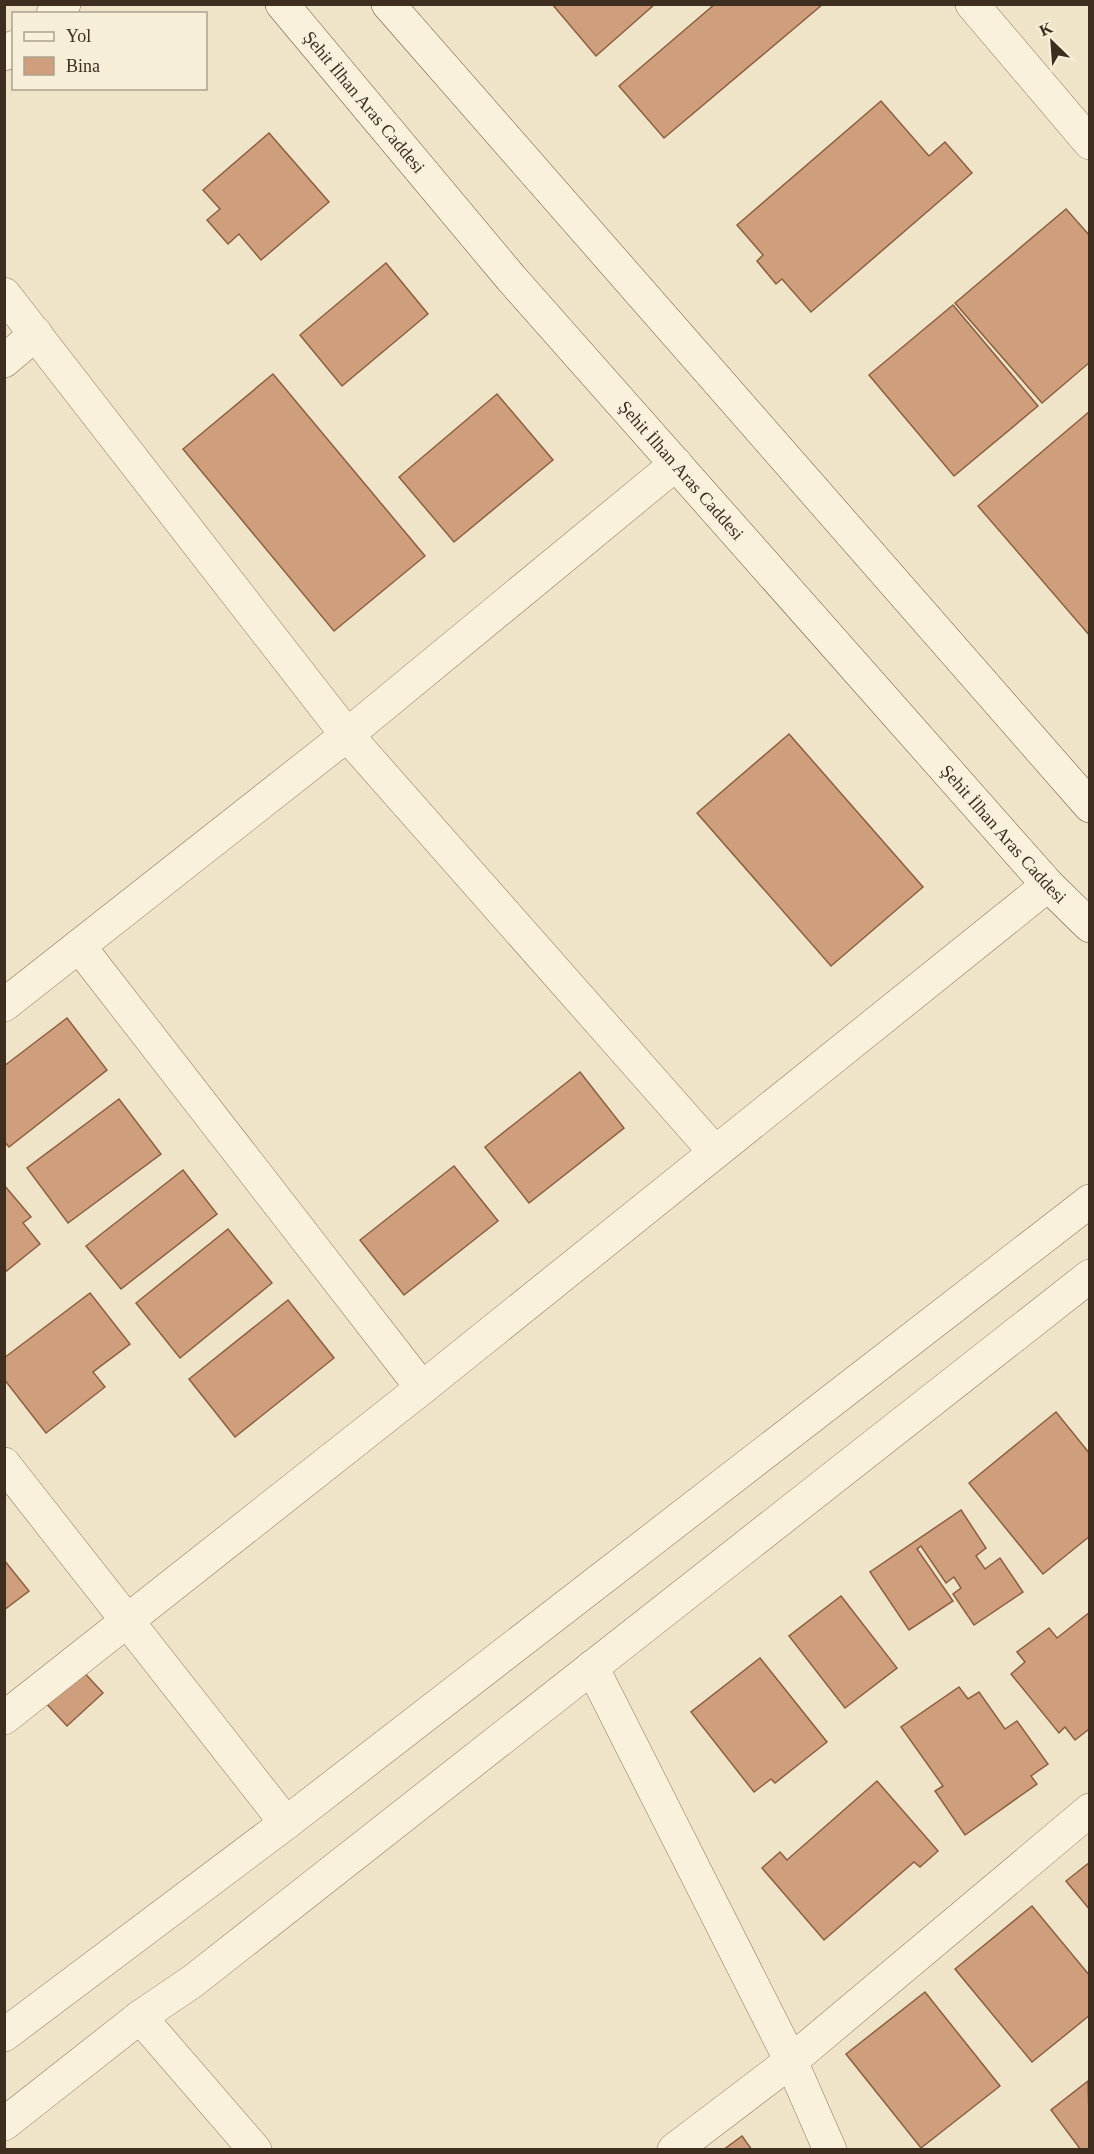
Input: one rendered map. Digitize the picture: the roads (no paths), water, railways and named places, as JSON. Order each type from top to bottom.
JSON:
[{"type":"street","name":"Şehit İlhan Aras Caddesi","points":[[282,4],[512,278],[1048,885],[1089,926]]},
{"type":"street","points":[[388,4],[1089,806]]},
{"type":"street","points":[[972,4],[1089,143]]},
{"type":"street","points":[[4,294],[347,735],[716,1152]]},
{"type":"street","points":[[4,360],[36,334]]},
{"type":"street","points":[[4,1005],[347,735],[676,464]]},
{"type":"street","points":[[4,1718],[422,1388],[1048,885]]},
{"type":"street","points":[[79,946],[422,1388]]},
{"type":"street","points":[[4,2036],[286,1823],[1089,1201]]},
{"type":"street","points":[[4,2124],[140,2016],[193,1981],[1089,1276]]},
{"type":"street","points":[[4,1464],[286,1823]]},
{"type":"street","points":[[592,1667],[791,2061],[830,2150]]},
{"type":"street","points":[[674,2150],[791,2061],[1089,1810]]},
{"type":"street","points":[[140,2016],[255,2150]]}]
